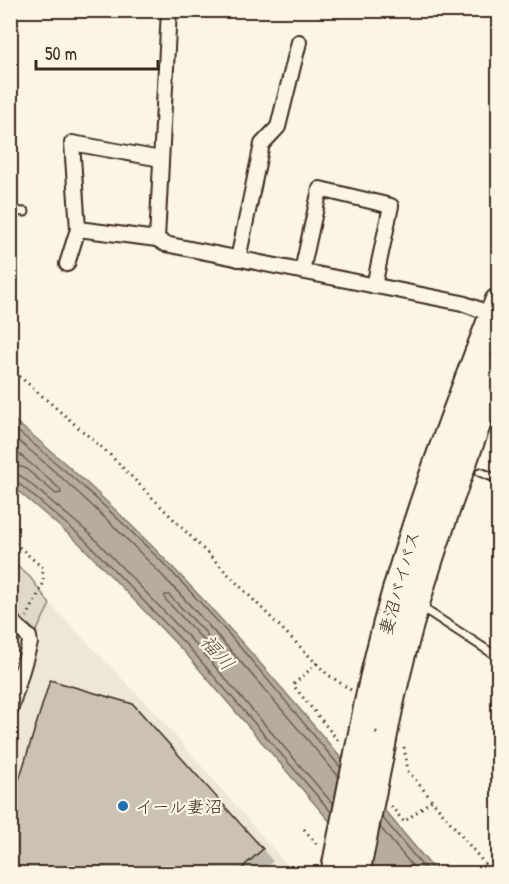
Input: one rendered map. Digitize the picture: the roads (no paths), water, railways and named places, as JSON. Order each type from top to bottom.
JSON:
[{"type":"highway","name":"妻沼バイパス","points":[[356,873],[382,738],[404,602],[426,495],[496,308]]},
{"type":"highway","name":"妻沼バイパス","points":[[404,602],[450,499],[498,368]]},
{"type":"highway","name":"妻沼バイパス","points":[[334,873],[382,738]]},
{"type":"street","points":[[157,240],[169,10]]},
{"type":"street","points":[[238,258],[262,144],[278,127],[298,42]]},
{"type":"street","points":[[66,264],[78,229],[72,143],[161,159]]},
{"type":"street","points":[[302,271],[320,189],[391,206],[374,285]]},
{"type":"street","points":[[78,229],[157,240],[165,244],[496,308]]},
{"type":"street","points":[[10,711],[30,652],[29,638],[17,621]]},
{"type":"street","points":[[10,664],[24,670]]},
{"type":"lane","points":[[10,211],[25,212]]},
{"type":"lane","points":[[480,472],[498,478]]},
{"type":"lane","points":[[404,602],[430,612],[498,657]]},
{"type":"water","name":"福川","points":[[10,417],[127,521],[182,577],[286,693],[437,873],[374,873],[188,656],[80,544],[11,485]]},
{"type":"place","name":"イール妻沼","points":[[123,806]]}]
